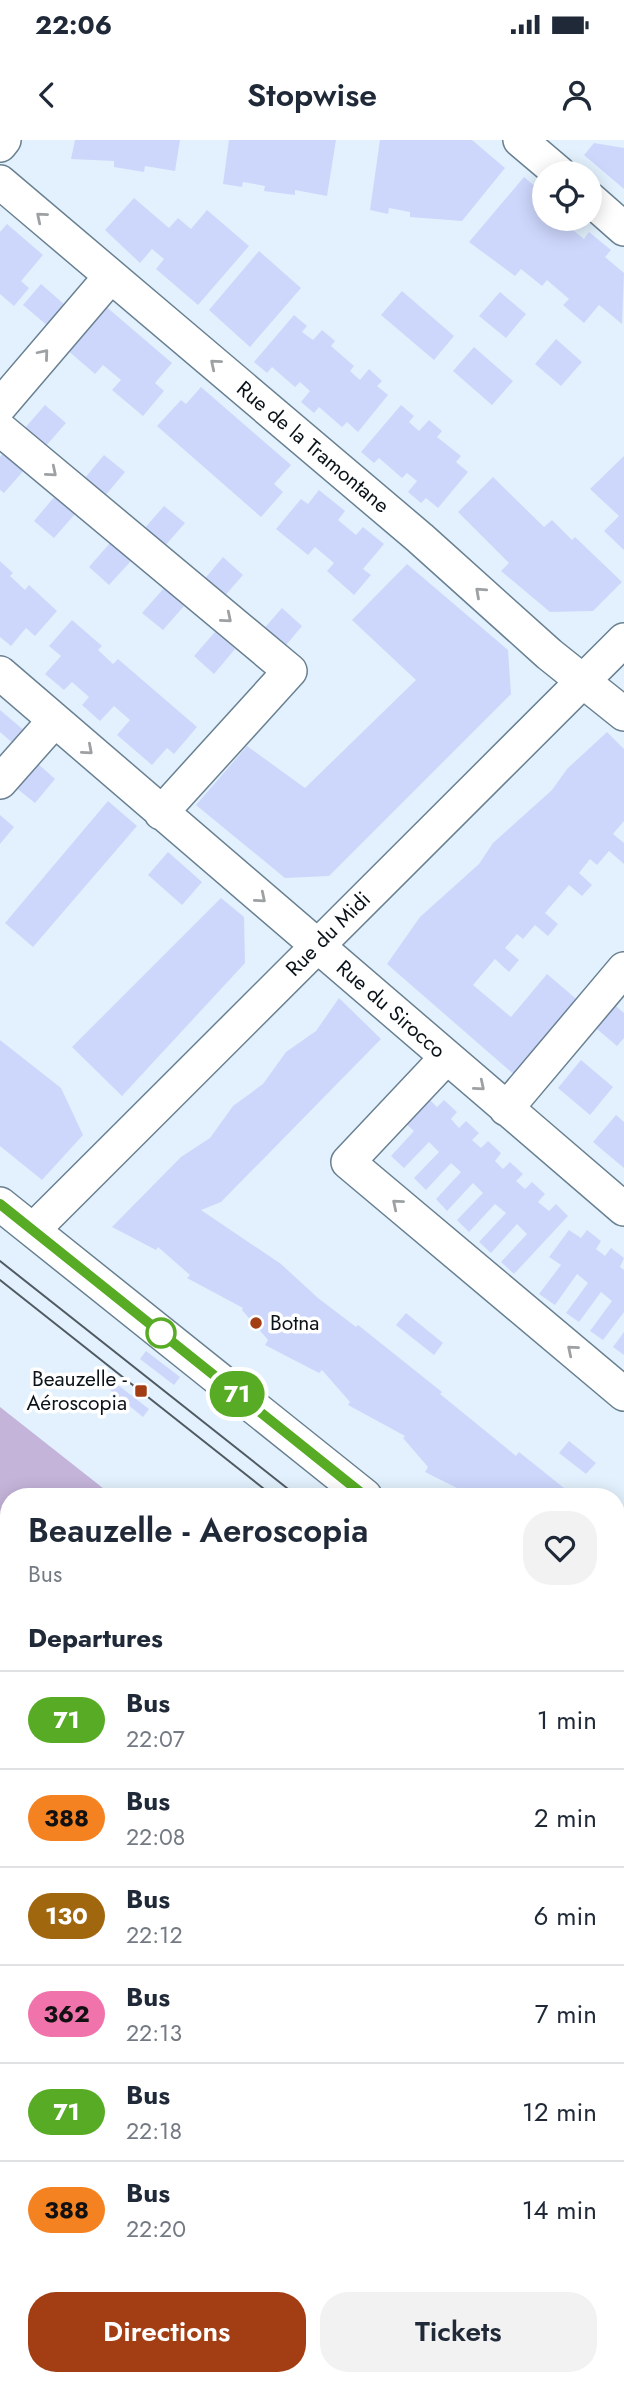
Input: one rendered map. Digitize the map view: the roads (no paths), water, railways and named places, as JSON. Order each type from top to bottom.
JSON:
[{"type":"street","points":[[0,145],[4,140]]},
{"type":"street","points":[[520,140],[545,161]]},
{"type":"street","name":"Rue de la Tramontane","points":[[0,182],[421,538],[549,654],[624,714]]},
{"type":"street","points":[[602,210],[624,229]]},
{"type":"street","points":[[0,406],[110,276]]},
{"type":"street","points":[[0,429],[290,671],[161,813]]},
{"type":"street","name":"Rue du Midi","points":[[33,1230],[624,639]]},
{"type":"street","name":"Rue du Sirocco","points":[[0,673],[624,1209]]},
{"type":"street","points":[[0,782],[54,721]]},
{"type":"street","points":[[506,1109],[624,969]]},
{"type":"street","points":[[446,1058],[348,1162],[624,1394]]},
{"type":"street","points":[[0,1204],[355,1488]]},
{"type":"tram line","points":[[0,1261],[287,1488]]},
{"type":"tram line","points":[[0,1280],[263,1488]]},
{"type":"place","name":"Botna","points":[[256,1323]]},
{"type":"place","name":"Beauzelle - Aéroscopia","points":[[141,1391]]}]
